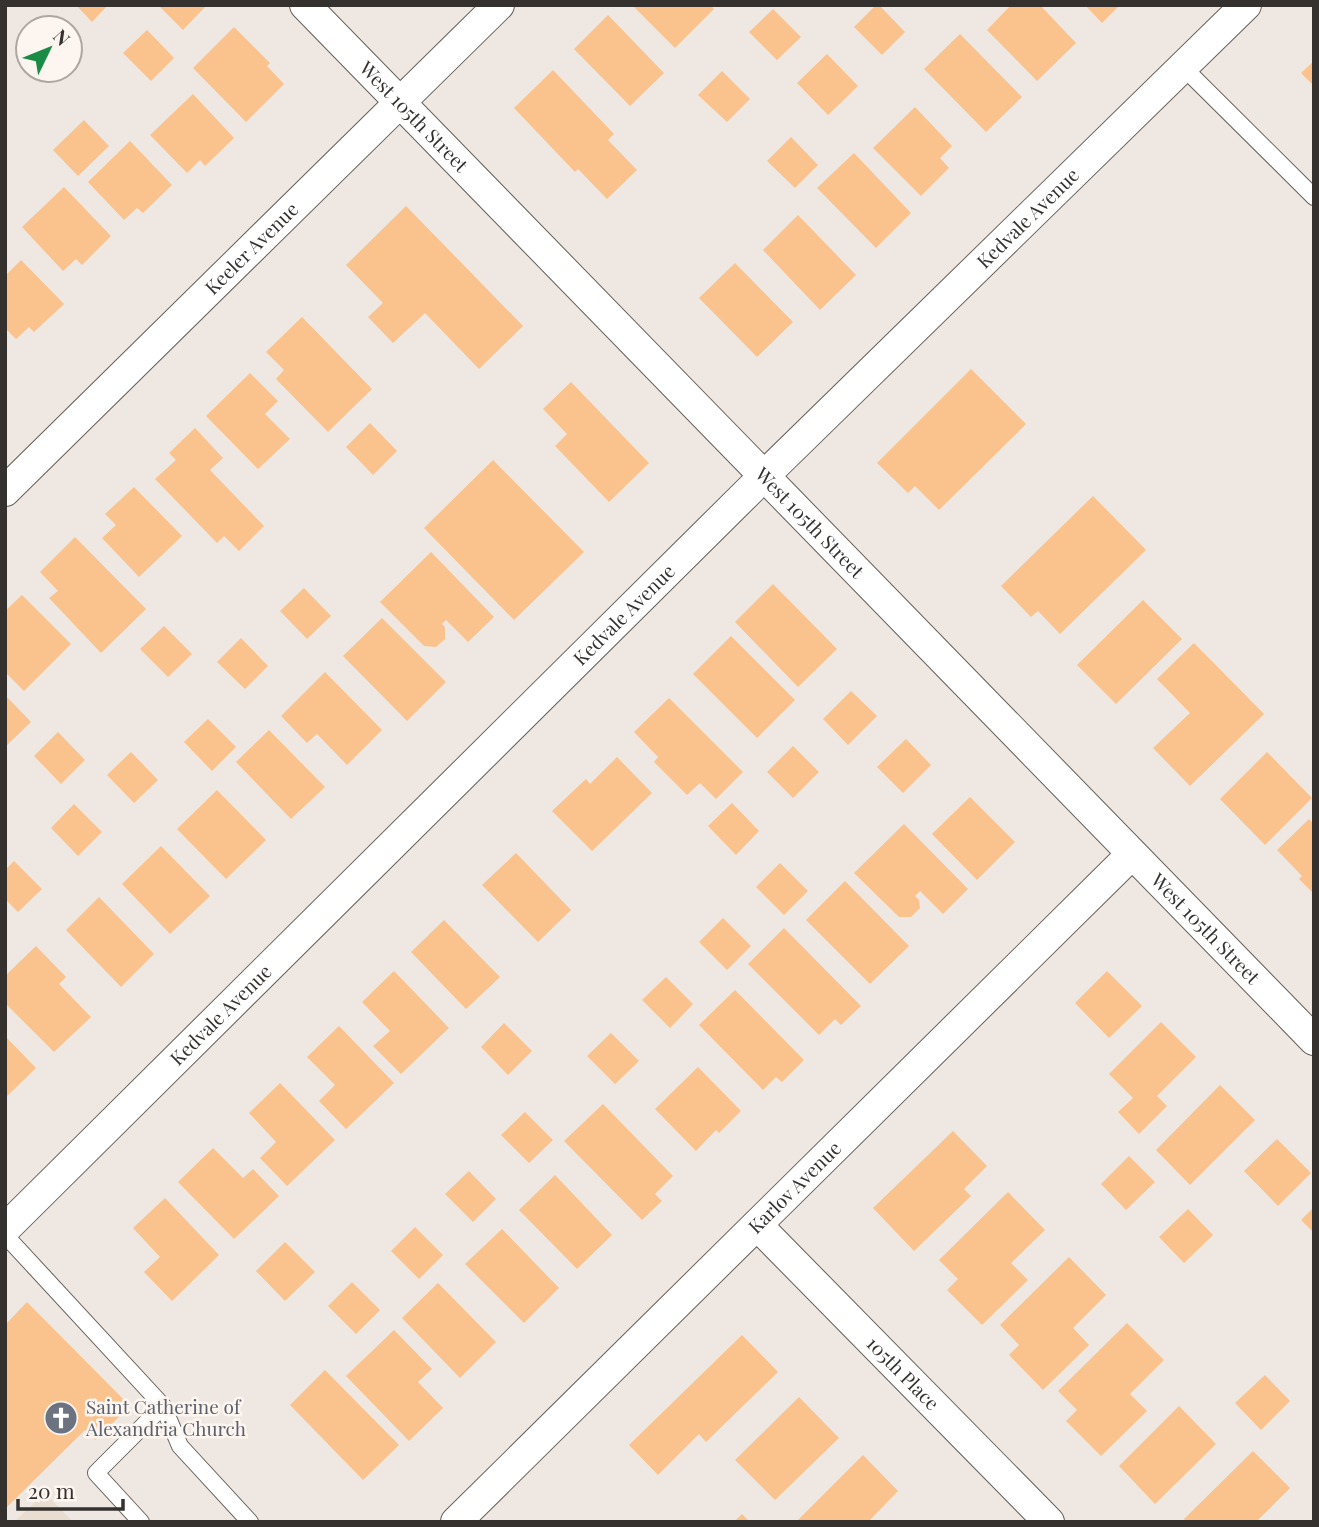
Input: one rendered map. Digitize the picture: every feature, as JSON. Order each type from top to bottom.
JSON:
[{"type":"street","name":"West 105th Street","points":[[305,5],[1314,1040]]},
{"type":"street","name":"Keeler Avenue","points":[[5,491],[499,5]]},
{"type":"street","name":"Kedvale Avenue","points":[[5,1229],[764,476],[1246,5]]},
{"type":"street","name":"Karlov Avenue","points":[[456,1522],[1132,854]]},
{"type":"street","name":"105th Place","points":[[757,1225],[1049,1522]]},
{"type":"lane","points":[[1183,67],[1314,197]]},
{"type":"lane","points":[[5,1236],[163,1406],[180,1446],[250,1522]]},
{"type":"lane","points":[[141,1522],[96,1473],[163,1406]]},
{"type":"shaded area","points":[[45,1493],[73,1522],[14,1522]]},
{"type":"building","points":[[76,5],[108,5],[92,22]]},
{"type":"building","points":[[158,5],[207,5],[183,30]]},
{"type":"building","points":[[632,5],[710,5],[714,9],[675,48]]},
{"type":"building","points":[[876,5],[905,32],[882,55],[854,27]]},
{"type":"building","points":[[1011,5],[1040,5],[1076,43],[1037,81],[987,30]]},
{"type":"building","points":[[1085,5],[1120,5],[1102,23]]},
{"type":"building","points":[[773,9],[801,37],[777,60],[749,32]]},
{"type":"building","points":[[608,15],[664,73],[630,106],[574,49]]},
{"type":"building","points":[[234,27],[270,63],[267,66],[284,84],[246,122],[193,68]]},
{"type":"building","points":[[147,30],[174,58],[151,81],[123,53]]},
{"type":"building","points":[[960,34],[1022,97],[986,132],[924,69]]},
{"type":"building","points":[[827,54],[858,86],[828,115],[797,83]]},
{"type":"building","points":[[1314,61],[1314,86],[1301,73]]},
{"type":"building","points":[[553,70],[614,134],[608,140],[637,170],[607,199],[578,169],[575,172],[514,108]]},
{"type":"building","points":[[722,71],[750,99],[727,122],[698,95]]},
{"type":"building","points":[[193,94],[234,138],[205,166],[200,160],[187,173],[150,135]]},
{"type":"building","points":[[915,107],[952,146],[940,158],[949,168],[921,196],[873,148]]},
{"type":"building","points":[[84,120],[109,146],[78,176],[53,150]]},
{"type":"building","points":[[791,137],[818,165],[795,188],[767,161]]},
{"type":"building","points":[[130,141],[172,185],[143,213],[137,208],[124,220],[88,182]]},
{"type":"building","points":[[854,153],[911,213],[876,248],[817,188]]},
{"type":"building","points":[[64,187],[111,236],[82,265],[76,259],[63,271],[22,227]]},
{"type":"building","points":[[406,206],[523,326],[479,369],[425,313],[393,343],[368,317],[383,303],[346,265]]},
{"type":"building","points":[[798,215],[856,275],[820,310],[763,250]]},
{"type":"building","points":[[21,260],[64,304],[34,332],[29,327],[16,339],[5,328],[5,276]]},
{"type":"building","points":[[735,263],[793,322],[757,357],[699,298]]},
{"type":"building","points":[[302,317],[372,389],[328,432],[276,379],[284,370],[266,352]]},
{"type":"building","points":[[971,369],[1026,424],[939,510],[915,486],[908,493],[877,463]]},
{"type":"building","points":[[250,373],[278,401],[265,414],[290,439],[258,469],[206,416]]},
{"type":"building","points":[[571,382],[649,463],[609,502],[555,446],[567,434],[543,409]]},
{"type":"building","points":[[370,423],[397,451],[373,475],[346,447]]},
{"type":"building","points":[[195,428],[223,458],[210,470],[264,526],[239,551],[224,536],[217,543],[155,479],[176,460],[169,453]]},
{"type":"building","points":[[493,460],[584,552],[514,620],[424,528]]},
{"type":"building","points":[[134,487],[182,536],[139,577],[102,538],[116,525],[105,514]]},
{"type":"building","points":[[1093,496],[1146,550],[1060,634],[1038,611],[1031,617],[1001,586]]},
{"type":"building","points":[[75,537],[146,609],[101,653],[49,598],[58,591],[40,572]]},
{"type":"building","points":[[431,552],[494,617],[468,642],[446,620],[442,624],[445,627],[445,639],[436,647],[424,646],[380,602]]},
{"type":"building","points":[[773,584],[837,649],[798,687],[735,622]]},
{"type":"building","points":[[304,588],[331,616],[307,639],[280,611]]},
{"type":"building","points":[[22,595],[71,644],[24,691],[5,672],[5,611]]},
{"type":"building","points":[[1143,600],[1182,639],[1116,704],[1077,665]]},
{"type":"building","points":[[382,618],[446,682],[407,721],[343,656]]},
{"type":"building","points":[[164,626],[192,654],[168,677],[140,649]]},
{"type":"building","points":[[731,636],[795,700],[757,738],[693,674]]},
{"type":"building","points":[[241,638],[268,666],[245,689],[217,662]]},
{"type":"building","points":[[1194,643],[1264,714],[1190,786],[1153,748],[1190,713],[1157,679]]},
{"type":"building","points":[[325,672],[382,730],[347,765],[317,734],[307,743],[281,716]]},
{"type":"building","points":[[851,691],[877,716],[848,745],[823,719]]},
{"type":"building","points":[[5,695],[31,722],[5,747]]},
{"type":"building","points":[[669,698],[743,772],[716,799],[700,783],[687,795],[654,762],[658,757],[634,732]]},
{"type":"building","points":[[208,719],[236,747],[212,771],[184,742]]},
{"type":"building","points":[[269,730],[325,787],[291,819],[236,762]]},
{"type":"building","points":[[58,732],[85,760],[61,784],[34,756]]},
{"type":"building","points":[[906,739],[931,765],[903,793],[877,767]]},
{"type":"building","points":[[793,746],[819,772],[793,798],[767,772]]},
{"type":"building","points":[[131,752],[158,780],[134,803],[107,775]]},
{"type":"building","points":[[1267,752],[1312,798],[1265,845],[1220,799]]},
{"type":"building","points":[[617,757],[652,793],[592,851],[552,811],[586,779],[590,784]]},
{"type":"building","points":[[217,790],[266,840],[226,879],[177,829]]},
{"type":"building","points":[[970,797],[1015,842],[977,880],[932,834]]},
{"type":"building","points":[[732,803],[759,831],[736,855],[708,826]]},
{"type":"building","points":[[74,804],[102,832],[78,856],[51,828]]},
{"type":"building","points":[[1309,819],[1314,824],[1314,894],[1299,879],[1302,876],[1277,850]]},
{"type":"building","points":[[904,824],[968,889],[943,914],[920,891],[915,896],[919,900],[920,908],[911,917],[899,917],[854,873]]},
{"type":"building","points":[[161,846],[210,896],[170,934],[122,884]]},
{"type":"building","points":[[516,853],[571,910],[538,942],[482,885]]},
{"type":"building","points":[[14,861],[42,889],[18,912],[5,899],[5,870]]},
{"type":"building","points":[[780,863],[808,891],[784,915],[756,887]]},
{"type":"building","points":[[845,881],[909,946],[870,984],[806,920]]},
{"type":"building","points":[[99,897],[154,954],[121,987],[66,930]]},
{"type":"building","points":[[723,918],[751,946],[727,970],[699,942]]},
{"type":"building","points":[[444,920],[500,977],[466,1009],[411,952]]},
{"type":"building","points":[[784,928],[861,1006],[841,1025],[835,1019],[819,1035],[748,964]]},
{"type":"building","points":[[36,946],[66,977],[59,984],[91,1017],[54,1052],[5,1003],[5,976]]},
{"type":"building","points":[[394,971],[449,1028],[401,1074],[373,1046],[390,1031],[362,1002]]},
{"type":"building","points":[[1107,971],[1142,1006],[1109,1038],[1075,1003]]},
{"type":"building","points":[[666,977],[693,1004],[670,1028],[642,1000]]},
{"type":"building","points":[[735,990],[804,1060],[782,1082],[776,1077],[763,1090],[699,1025]]},
{"type":"building","points":[[1161,1022],[1196,1057],[1157,1096],[1167,1106],[1139,1134],[1118,1112],[1133,1098],[1109,1074]]},
{"type":"building","points":[[504,1023],[532,1051],[508,1075],[481,1047]]},
{"type":"building","points":[[339,1026],[394,1083],[346,1129],[319,1101],[335,1085],[307,1057]]},
{"type":"building","points":[[611,1033],[639,1061],[615,1084],[587,1056]]},
{"type":"building","points":[[5,1036],[36,1068],[5,1098]]},
{"type":"building","points":[[698,1067],[741,1111],[719,1133],[716,1130],[696,1151],[655,1109]]},
{"type":"building","points":[[280,1083],[335,1140],[287,1186],[260,1158],[276,1142],[249,1113]]},
{"type":"building","points":[[1220,1085],[1255,1120],[1190,1185],[1156,1150]]},
{"type":"building","points":[[603,1104],[673,1176],[655,1194],[662,1201],[642,1220],[564,1141]]},
{"type":"building","points":[[525,1112],[553,1140],[529,1163],[501,1135]]},
{"type":"building","points":[[953,1131],[987,1166],[964,1189],[971,1196],[914,1251],[873,1208]]},
{"type":"building","points":[[1277,1139],[1311,1173],[1278,1206],[1244,1171]]},
{"type":"building","points":[[213,1148],[243,1178],[253,1169],[279,1196],[234,1239],[178,1182]]},
{"type":"building","points":[[1129,1156],[1155,1182],[1126,1210],[1101,1184]]},
{"type":"building","points":[[469,1171],[496,1199],[473,1222],[445,1194]]},
{"type":"building","points":[[555,1175],[612,1235],[577,1269],[519,1210]]},
{"type":"building","points":[[1008,1192],[1045,1230],[1011,1263],[1028,1280],[982,1325],[947,1290],[958,1279],[939,1260]]},
{"type":"building","points":[[165,1198],[219,1255],[172,1301],[144,1272],[160,1257],[133,1228]]},
{"type":"building","points":[[1314,1207],[1314,1233],[1301,1220]]},
{"type":"building","points":[[1188,1209],[1213,1235],[1184,1263],[1159,1237]]},
{"type":"building","points":[[415,1227],[443,1255],[419,1279],[391,1251]]},
{"type":"building","points":[[502,1229],[559,1288],[524,1323],[465,1264]]},
{"type":"building","points":[[285,1242],[315,1272],[285,1301],[256,1271]]},
{"type":"building","points":[[1069,1257],[1106,1295],[1073,1328],[1089,1345],[1043,1390],[1009,1355],[1019,1345],[1000,1325]]},
{"type":"building","points":[[352,1282],[380,1310],[356,1334],[328,1306]]},
{"type":"building","points":[[438,1283],[496,1342],[460,1378],[402,1318]]},
{"type":"building","name":"Saint Catherine of Alexandria Church","points":[[27,1302],[130,1406],[95,1440],[85,1430],[5,1509],[5,1325]]},
{"type":"building","points":[[1127,1323],[1164,1360],[1130,1394],[1147,1411],[1101,1456],[1066,1421],[1077,1410],[1058,1391]]},
{"type":"building","points":[[394,1330],[432,1369],[418,1382],[443,1408],[409,1441],[346,1376]]},
{"type":"building","points":[[742,1335],[778,1372],[706,1442],[699,1434],[658,1475],[629,1445]]},
{"type":"building","points":[[325,1370],[399,1445],[363,1480],[290,1405]]},
{"type":"building","points":[[1265,1375],[1290,1401],[1261,1430],[1235,1403]]},
{"type":"building","points":[[799,1397],[839,1438],[775,1500],[735,1460]]},
{"type":"building","points":[[1179,1406],[1216,1444],[1155,1504],[1119,1466]]},
{"type":"building","points":[[1253,1451],[1290,1488],[1256,1522],[1186,1522],[1184,1519]]},
{"type":"building","points":[[863,1455],[898,1491],[868,1522],[796,1522]]},
{"type":"building","points":[[742,1514],[750,1522],[734,1522]]},
{"type":"place","name":"Saint Catherine of Alexandria Church","points":[[61,1418]]}]
